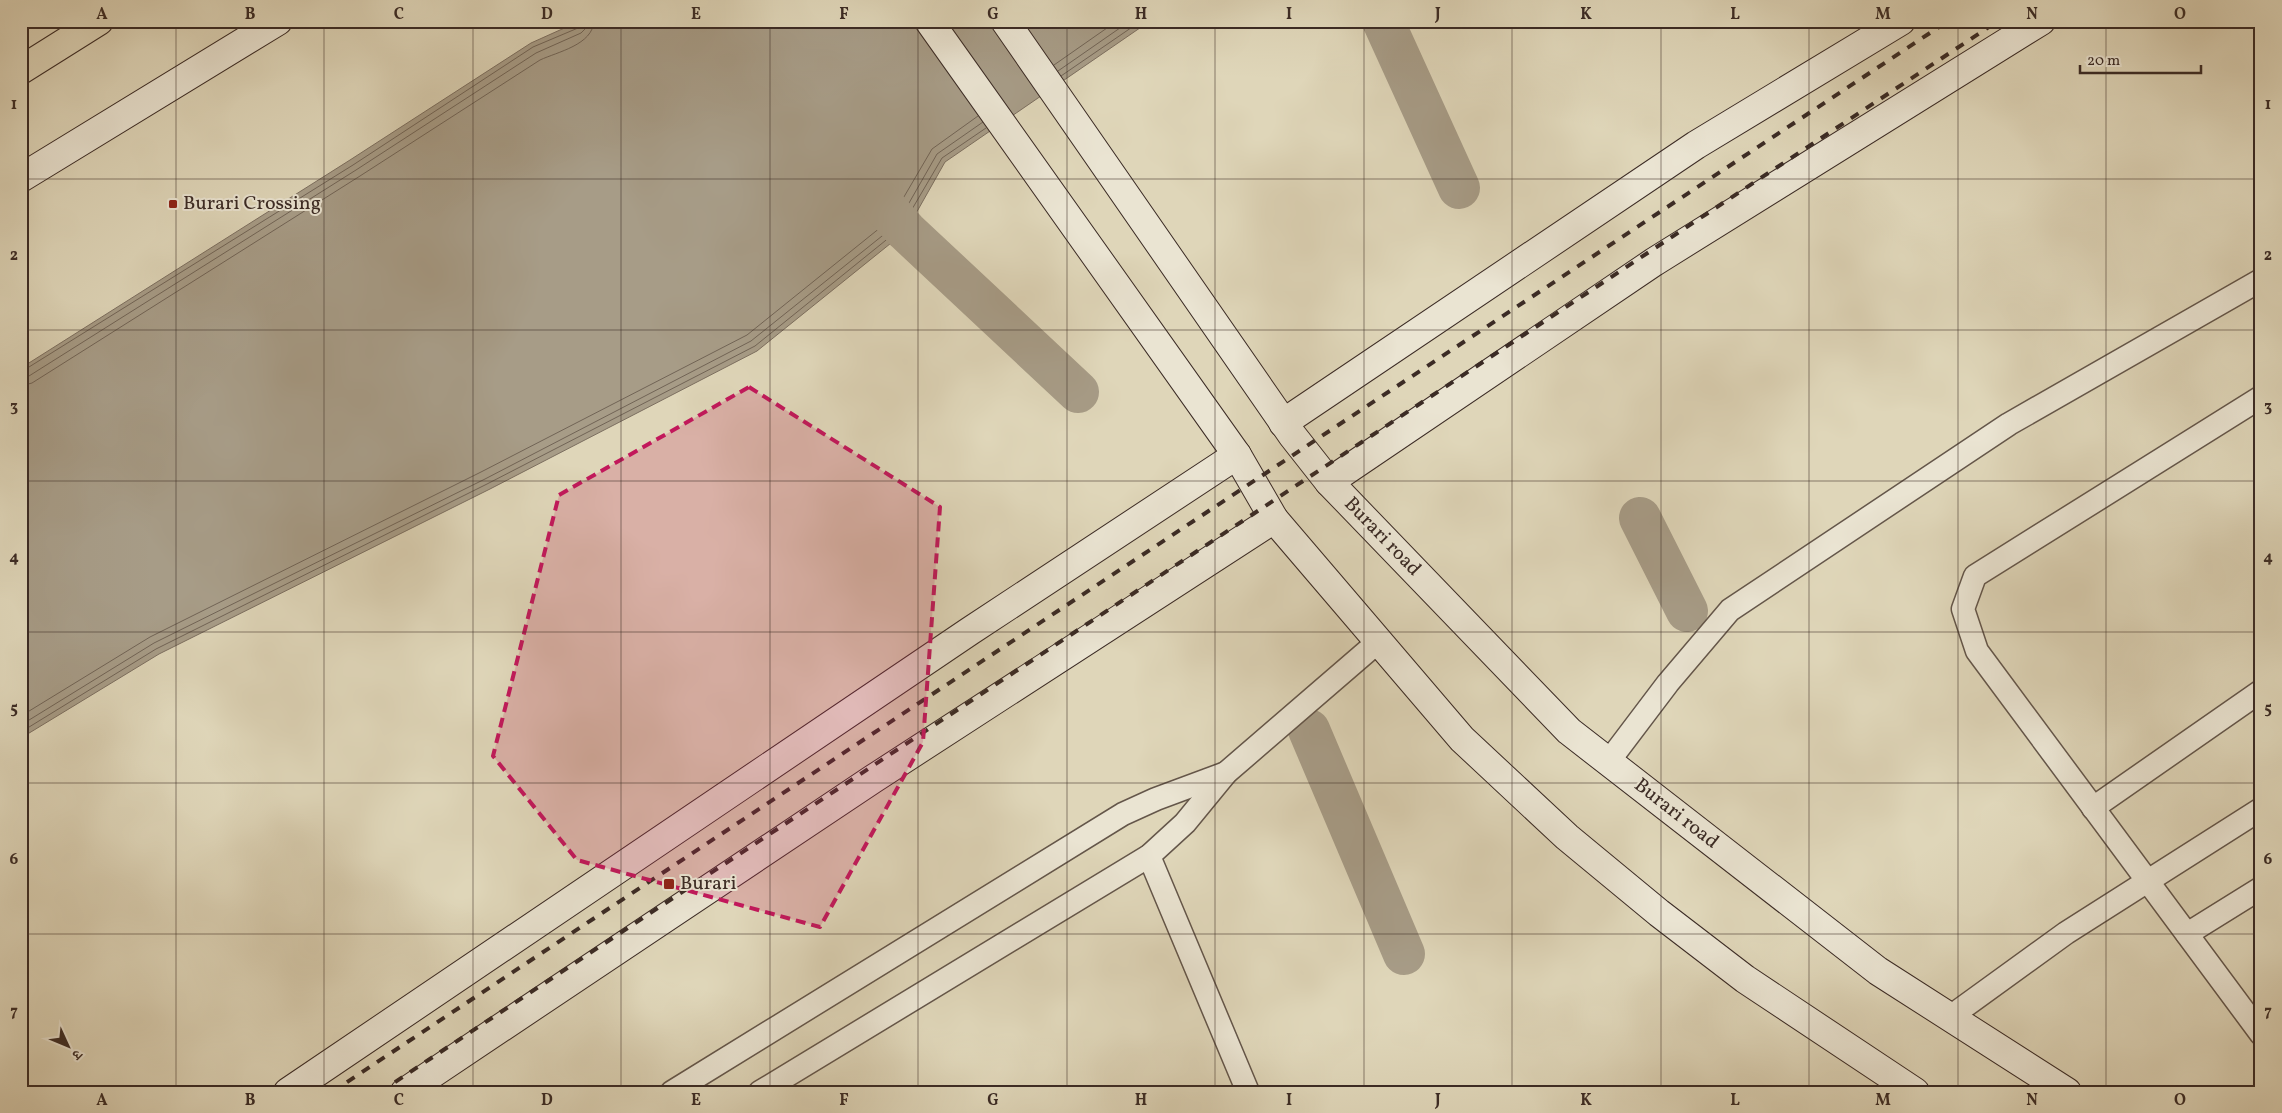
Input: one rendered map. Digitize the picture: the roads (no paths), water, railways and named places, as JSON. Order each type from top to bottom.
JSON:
[{"type":"highway","points":[[21,70],[99,21]]},
{"type":"main road","points":[[21,178],[278,21]]},
{"type":"main road","points":[[929,21],[1105,266],[1237,455],[1274,518],[1462,739],[1567,837],[1745,979],[1916,1092]]},
{"type":"main road","name":"Burari road","points":[[1005,21],[1157,238],[1283,423],[1329,482],[1570,731],[1878,970],[2067,1092]]},
{"type":"main road","points":[[1283,423],[1696,145],[1901,21]]},
{"type":"main road","points":[[1329,482],[1654,262],[2041,21]]},
{"type":"main road","points":[[288,1092],[954,642],[1237,455]]},
{"type":"main road","points":[[405,1092],[864,785],[1274,518]]},
{"type":"lane","points":[[1609,761],[1668,683],[1730,610],[2009,424],[2261,280]]},
{"type":"lane","points":[[2261,397],[1974,576],[1963,610],[1977,651],[2261,1034]]},
{"type":"lane","points":[[760,1092],[1149,856],[1185,823],[1226,773],[1379,641]]},
{"type":"lane","points":[[2093,808],[2261,692]]},
{"type":"lane","points":[[672,1092],[1123,814],[1156,798],[1226,773]]},
{"type":"lane","points":[[1950,1017],[2066,933],[2261,809]]},
{"type":"lane","points":[[1149,856],[1248,1092]]},
{"type":"lane","points":[[2187,934],[2261,888]]},
{"type":"water","points":[[580,21],[1150,21],[945,162],[906,231],[757,351],[490,489],[159,654],[21,738],[21,368],[531,43]]},
{"type":"waterway","points":[[1383,21],[1459,188]]},
{"type":"waterway","points":[[867,187],[906,231],[1078,392]]},
{"type":"waterway","points":[[1640,518],[1687,611]]},
{"type":"waterway","points":[[1309,730],[1404,954]]},
{"type":"railway","points":[[332,1092],[1948,21]]},
{"type":"railway","points":[[380,1092],[1998,21]]},
{"type":"place","name":"Burari Crossing","points":[[173,204]]},
{"type":"place","name":"Burari","points":[[669,884]]}]
